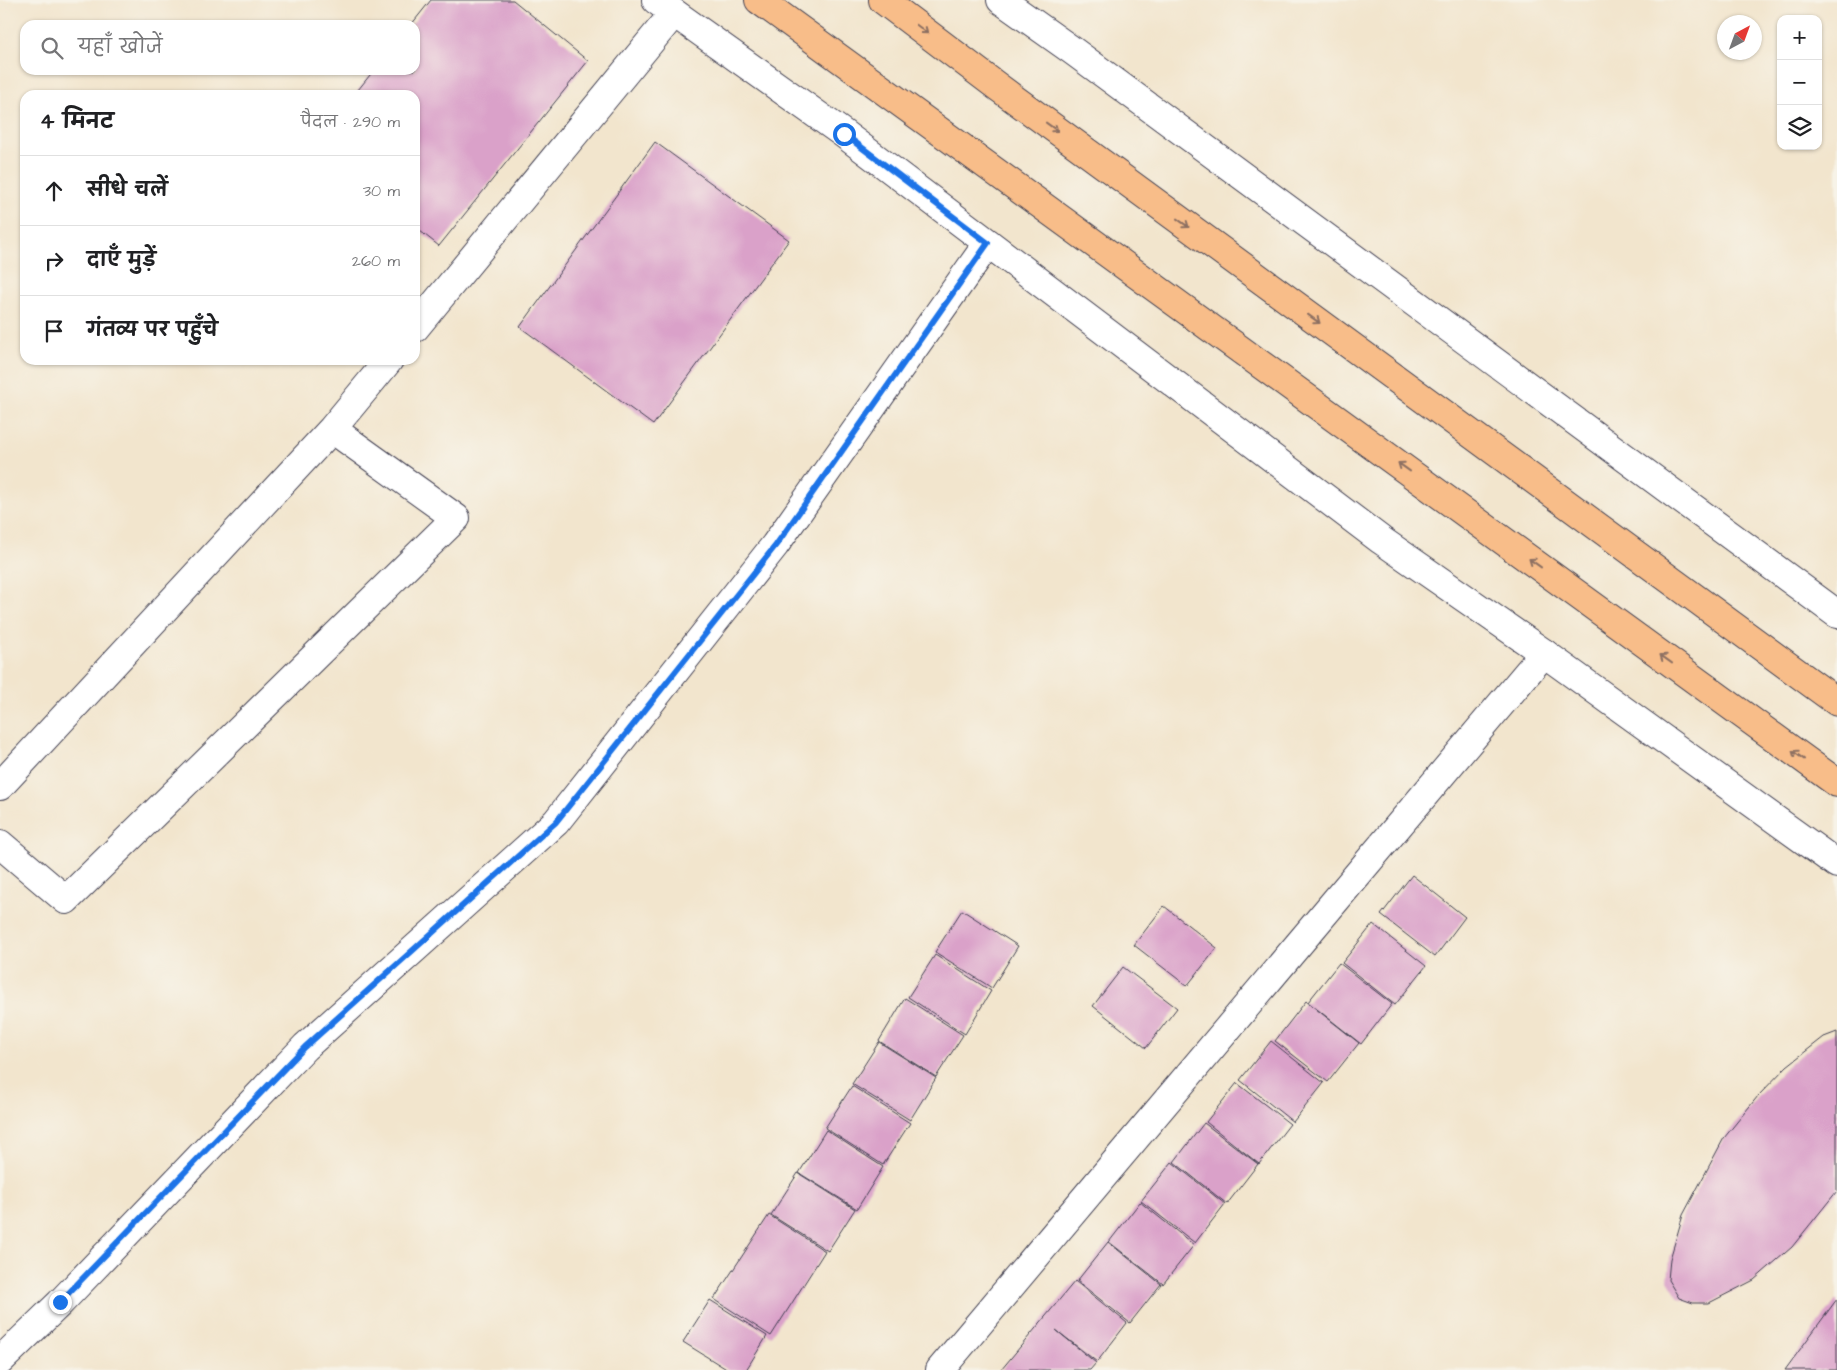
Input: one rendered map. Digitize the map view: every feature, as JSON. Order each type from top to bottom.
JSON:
[{"type":"highway","points":[[760,0],[1837,783]]},
{"type":"highway","points":[[883,0],[998,87],[1837,702]]},
{"type":"street","points":[[1001,0],[1073,51],[1837,614]]},
{"type":"street","points":[[420,322],[665,6],[844,134],[1381,540],[1544,653],[1837,864]]},
{"type":"street","points":[[0,1361],[60,1302],[305,1047],[556,822],[776,545],[988,243]]},
{"type":"street","points":[[0,786],[332,429],[385,365]]},
{"type":"street","points":[[0,844],[66,900],[456,518],[332,429]]},
{"type":"street","points":[[940,1370],[1544,653]]},
{"type":"building","points":[[431,0],[513,0],[588,61],[439,246],[420,231],[420,90],[358,90],[370,75],[420,75],[420,20],[415,20]]},
{"type":"building","points":[[655,142],[789,240],[653,425],[520,327]]},
{"type":"building","points":[[1412,875],[1465,917],[1435,957],[1381,915]]},
{"type":"building","points":[[1164,906],[1217,948],[1187,986],[1134,945]]},
{"type":"building","points":[[962,910],[1018,946],[992,988],[935,952]]},
{"type":"building","points":[[1373,924],[1426,966],[1395,1005],[1342,963]]},
{"type":"building","points":[[935,955],[991,991],[965,1034],[908,997]]},
{"type":"building","points":[[1339,963],[1392,1004],[1361,1044],[1308,1002]]},
{"type":"building","points":[[1123,967],[1177,1008],[1146,1048],[1093,1006]]},
{"type":"building","points":[[905,998],[963,1035],[936,1077],[879,1041]]},
{"type":"building","points":[[1306,1001],[1359,1043],[1328,1082],[1275,1041]]},
{"type":"building","points":[[1837,1032],[1837,1191],[1792,1247],[1754,1280],[1709,1303],[1693,1303],[1679,1298],[1668,1280],[1670,1259],[1683,1215],[1724,1138],[1758,1096],[1787,1066],[1824,1037]]},
{"type":"building","points":[[1271,1041],[1324,1083],[1293,1122],[1240,1080]]},
{"type":"building","points":[[879,1042],[936,1078],[910,1120],[852,1084]]},
{"type":"building","points":[[1237,1083],[1290,1124],[1259,1164],[1206,1122]]},
{"type":"building","points":[[852,1086],[910,1123],[883,1165],[825,1128]]},
{"type":"building","points":[[1204,1123],[1258,1164],[1227,1204],[1174,1162]]},
{"type":"building","points":[[826,1130],[883,1167],[857,1209],[799,1173]]},
{"type":"building","points":[[1172,1162],[1225,1204],[1195,1243],[1141,1201]]},
{"type":"building","points":[[798,1173],[855,1209],[828,1251],[771,1215]]},
{"type":"building","points":[[1140,1202],[1194,1245],[1163,1284],[1109,1242]]},
{"type":"building","points":[[769,1215],[825,1251],[771,1336],[714,1299]]},
{"type":"building","points":[[1108,1242],[1161,1284],[1130,1323],[1077,1281]]},
{"type":"building","points":[[1075,1281],[1127,1323],[1097,1362],[1056,1330],[1096,1363],[1090,1370],[1001,1370]]},
{"type":"building","points":[[1837,1299],[1837,1370],[1785,1370]]},
{"type":"building","points":[[710,1300],[767,1336],[746,1370],[728,1370],[683,1342]]},
{"type":"route","points":[[60,1302],[305,1047],[556,822],[776,545],[988,243],[844,134]]}]
